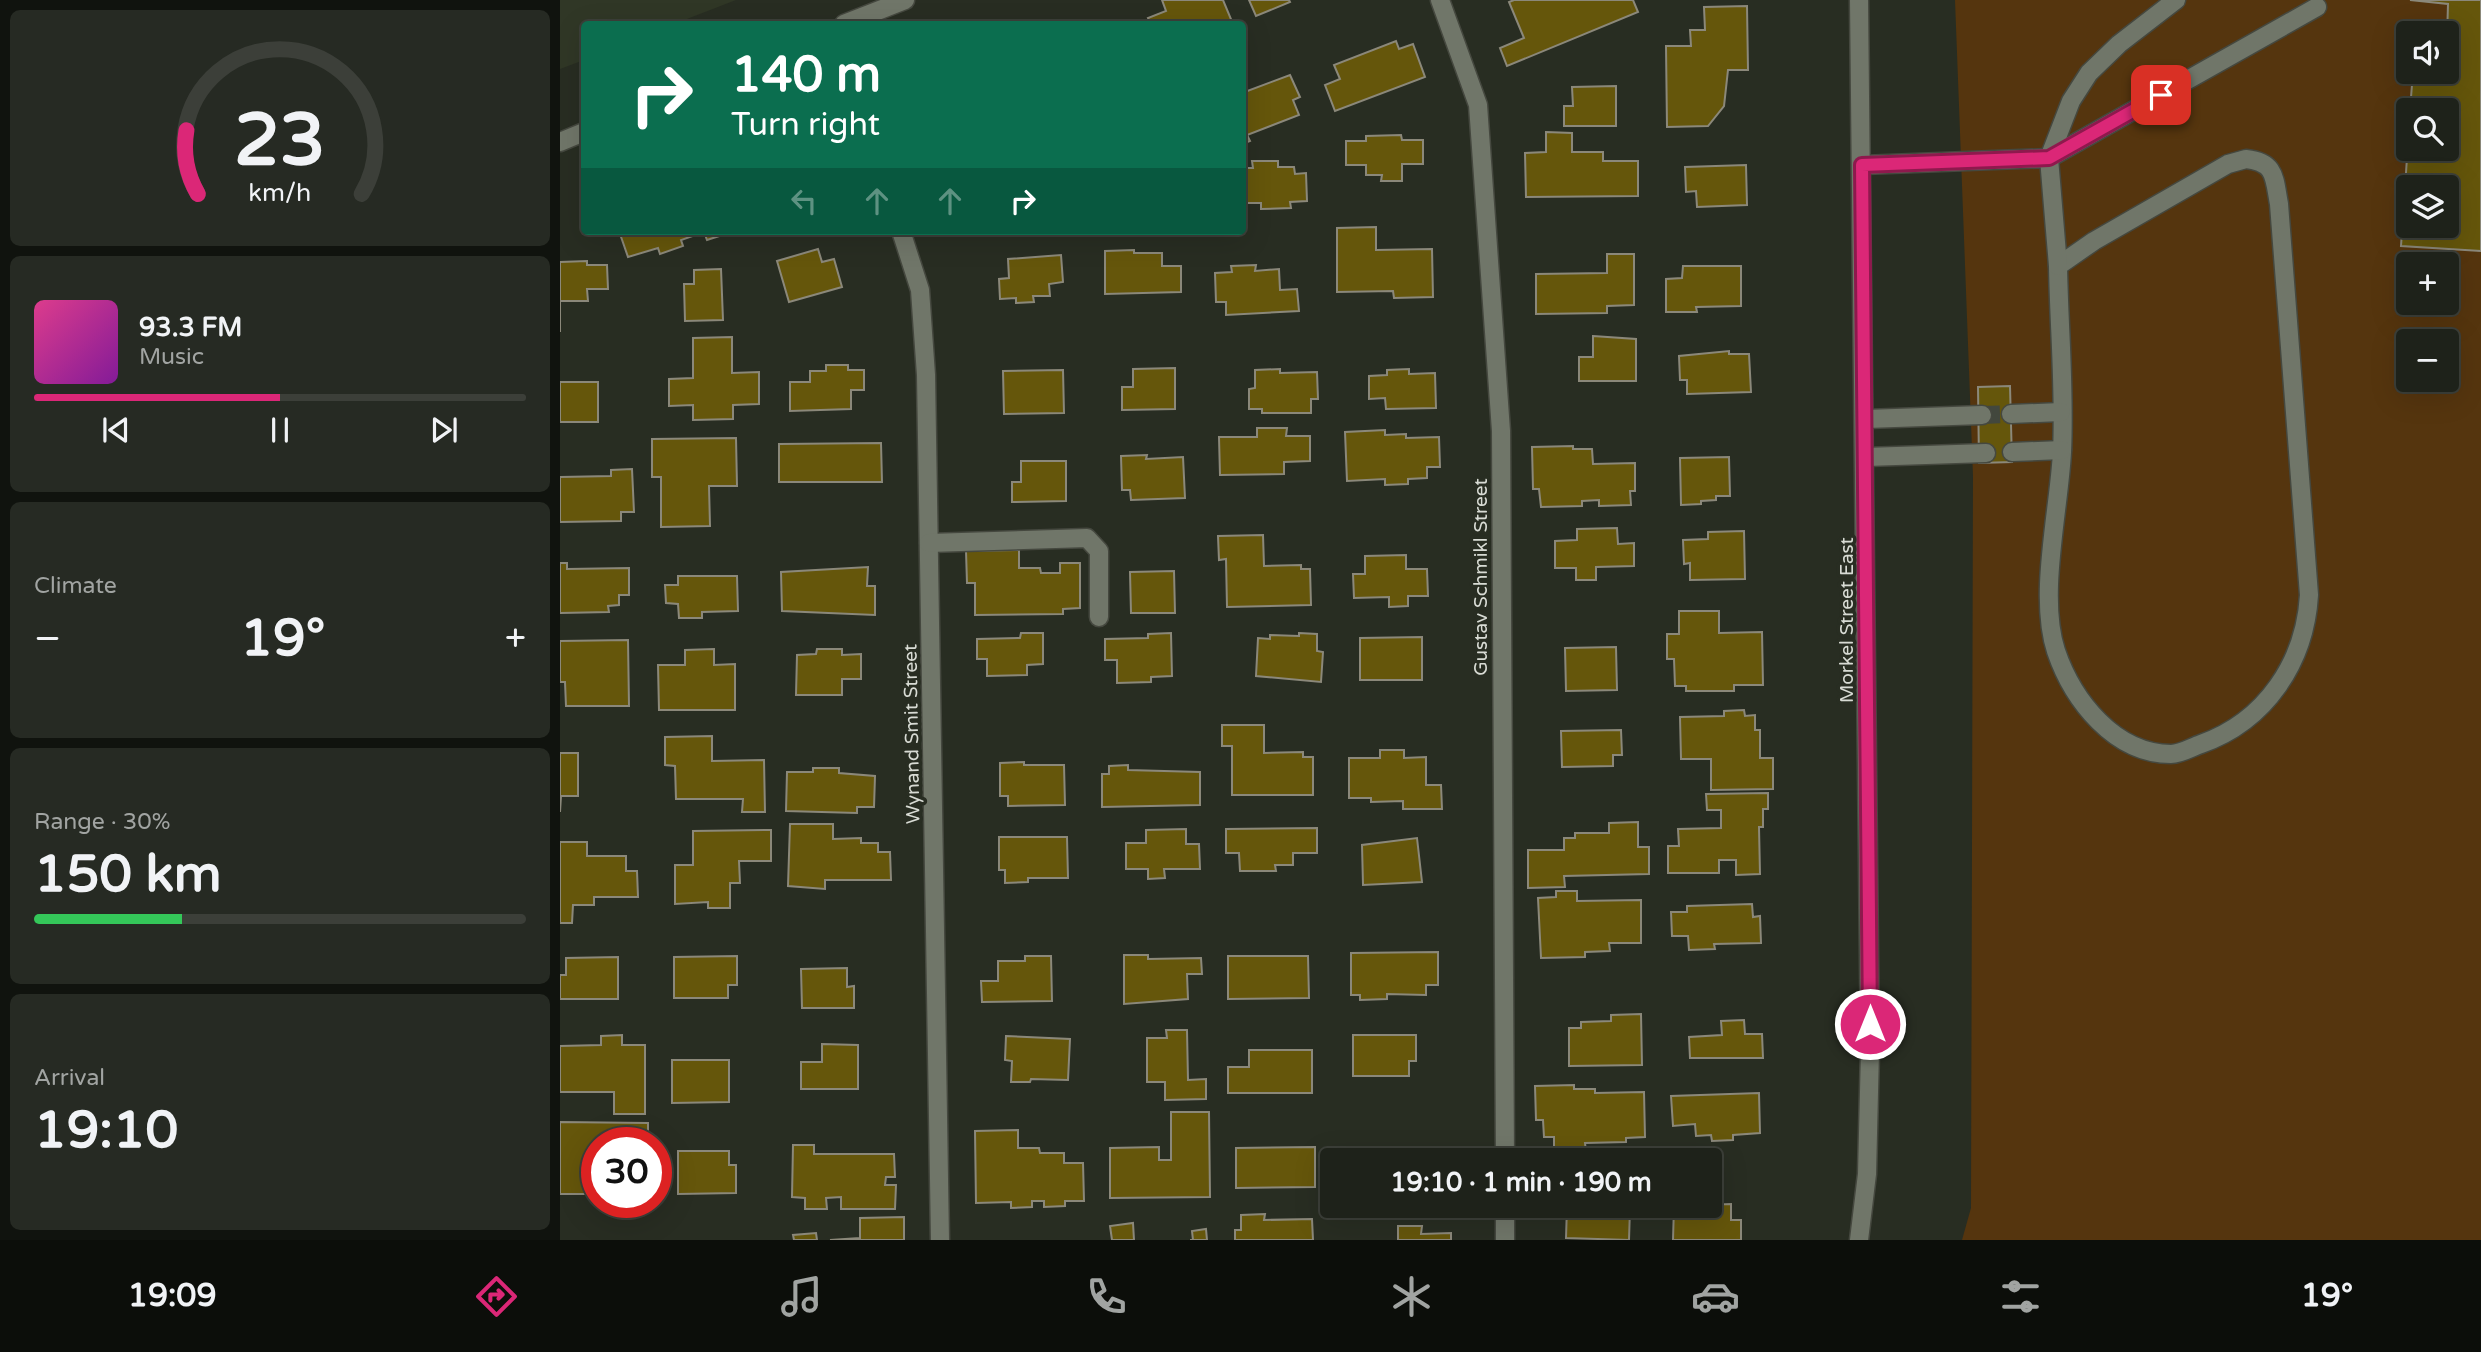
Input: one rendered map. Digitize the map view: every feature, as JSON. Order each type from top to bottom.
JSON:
[{"type":"street","points":[[852,21],[905,0]]},
{"type":"street","name":"Gustav Schmikl Street","points":[[1440,0],[1478,105],[1500,418],[1505,1148]]},
{"type":"street","name":"Morkel Street East","points":[[1859,0],[1866,419],[1870,1051],[1867,1174],[1859,1240]]},
{"type":"street","points":[[2057,266],[2094,241],[2228,164],[2246,159],[2261,160],[2270,168],[2278,204],[2309,595],[2307,625],[2295,660],[2278,689],[2250,717],[2213,740],[2173,754],[2136,749],[2101,725],[2078,697],[2056,650],[2048,611],[2062,450],[2062,412],[2057,266],[2049,158],[2071,101],[2089,73],[2119,44],[2176,0]]},
{"type":"street","points":[[1862,165],[2049,158],[2317,7]]},
{"type":"street","points":[[560,142],[581,133]]},
{"type":"street","name":"Wynand Smit Street","points":[[903,235],[914,264],[923,319],[940,1240]]},
{"type":"street","points":[[2011,414],[2062,412]]},
{"type":"street","points":[[1866,419],[1982,415]]},
{"type":"street","points":[[2012,453],[2062,450]]},
{"type":"street","points":[[1866,457],[1986,453]]},
{"type":"street","points":[[929,542],[1087,538],[1099,551],[1099,617]]},
{"type":"street","points":[[1505,1218],[1505,1240]]},
{"type":"shaded area","points":[[560,0],[736,0],[682,21],[581,21],[581,61],[560,69]]},
{"type":"shaded area","points":[[1955,0],[2481,0],[2481,1240],[1962,1240],[1971,1208],[1973,476]]},
{"type":"building","points":[[1162,0],[1223,0],[1232,21],[1150,21],[1148,18],[1166,11]]},
{"type":"building","points":[[1249,0],[1289,0],[1290,2],[1256,16]]},
{"type":"building","points":[[1633,0],[1638,12],[1507,66],[1500,48],[1524,38],[1509,2]]},
{"type":"building","points":[[2410,0],[2481,0],[2481,251],[2401,246],[2402,238],[2459,238],[2459,175],[2406,175],[2407,161],[2459,161],[2459,98],[2411,98],[2412,84],[2459,84],[2459,21],[2448,21],[2448,4]]},
{"type":"building","points":[[1747,6],[1748,70],[1728,70],[1724,106],[1708,126],[1667,127],[1666,46],[1691,46],[1690,30],[1705,30],[1704,7]]},
{"type":"building","points":[[1396,41],[1399,49],[1413,44],[1425,77],[1335,111],[1325,85],[1340,79],[1334,65]]},
{"type":"building","points":[[1290,75],[1300,97],[1293,100],[1299,115],[1247,135],[1250,141],[1246,142],[1246,92]]},
{"type":"building","points":[[1616,86],[1616,126],[1564,126],[1564,106],[1573,106],[1572,87]]},
{"type":"building","points":[[1546,132],[1572,133],[1572,152],[1603,152],[1603,161],[1638,161],[1638,196],[1526,197],[1525,153],[1546,152]]},
{"type":"building","points":[[1401,135],[1402,140],[1423,140],[1423,164],[1402,164],[1402,181],[1381,181],[1382,175],[1366,175],[1366,165],[1346,165],[1346,141],[1366,141],[1366,136]]},
{"type":"building","points":[[1252,161],[1278,161],[1278,167],[1294,167],[1295,174],[1306,173],[1307,201],[1290,202],[1291,208],[1261,209],[1261,203],[1246,203],[1246,168],[1253,168]]},
{"type":"building","points":[[1746,165],[1747,205],[1697,207],[1696,191],[1686,192],[1685,167]]},
{"type":"building","points":[[1376,227],[1376,250],[1432,249],[1433,297],[1394,298],[1393,291],[1337,292],[1337,228]]},
{"type":"building","points":[[620,235],[695,235],[681,240],[683,246],[660,254],[658,248],[628,257]]},
{"type":"building","points":[[705,235],[723,235],[707,240]]},
{"type":"building","points":[[818,249],[822,262],[834,259],[842,287],[789,302],[777,261]]},
{"type":"building","points":[[1134,250],[1134,253],[1162,253],[1162,266],[1181,266],[1181,292],[1105,294],[1105,251]]},
{"type":"building","points":[[1607,254],[1634,254],[1634,305],[1607,306],[1607,313],[1536,314],[1536,274],[1607,273]]},
{"type":"building","points":[[1061,255],[1063,282],[1049,284],[1050,296],[1033,296],[1034,302],[1016,303],[1016,298],[1000,299],[999,279],[1009,278],[1008,259]]},
{"type":"building","points":[[587,261],[587,265],[607,265],[608,289],[587,289],[588,301],[560,301],[560,262]]},
{"type":"building","points":[[1256,265],[1255,271],[1279,269],[1280,290],[1297,289],[1299,311],[1226,315],[1226,302],[1216,302],[1215,273],[1232,272],[1231,266]]},
{"type":"building","points":[[1683,266],[1741,266],[1741,306],[1696,307],[1697,312],[1666,312],[1666,279],[1682,278]]},
{"type":"building","points":[[721,269],[723,320],[685,321],[684,284],[694,284],[694,270]]},
{"type":"building","points":[[1593,336],[1636,339],[1636,381],[1579,381],[1579,357],[1593,357]]},
{"type":"building","points":[[732,337],[732,373],[759,372],[759,404],[733,405],[733,419],[693,420],[693,405],[669,406],[669,379],[693,378],[693,338]]},
{"type":"building","points":[[1729,351],[1729,354],[1749,354],[1751,392],[1687,394],[1687,380],[1680,380],[1679,356]]},
{"type":"building","points":[[826,365],[848,365],[848,370],[864,370],[864,390],[851,390],[851,409],[790,411],[790,382],[810,382],[810,371],[826,371]]},
{"type":"building","points":[[1175,368],[1175,409],[1122,410],[1122,387],[1133,387],[1133,369]]},
{"type":"building","points":[[1280,369],[1280,373],[1317,372],[1318,399],[1311,399],[1311,413],[1262,413],[1262,409],[1249,409],[1249,389],[1255,388],[1255,370]]},
{"type":"building","points":[[1409,369],[1409,374],[1435,373],[1436,408],[1386,409],[1385,398],[1369,399],[1369,376],[1387,375],[1387,370]]},
{"type":"building","points":[[1063,370],[1064,413],[1004,414],[1003,371]]},
{"type":"building","points":[[560,382],[598,382],[598,422],[560,422]]},
{"type":"building","points":[[2010,386],[2012,462],[1979,463],[1978,387]]},
{"type":"building","points":[[1257,428],[1287,428],[1286,436],[1310,436],[1310,461],[1284,462],[1284,474],[1220,475],[1219,437],[1257,437]]},
{"type":"building","points":[[1385,430],[1385,435],[1406,434],[1406,438],[1439,437],[1440,467],[1427,467],[1427,478],[1408,479],[1408,484],[1385,485],[1385,479],[1347,481],[1345,432]]},
{"type":"building","points":[[736,438],[737,486],[709,486],[710,526],[661,527],[661,477],[652,477],[652,439]]},
{"type":"building","points":[[881,443],[882,482],[779,482],[779,444]]},
{"type":"building","points":[[1573,446],[1573,449],[1592,449],[1593,464],[1635,463],[1635,491],[1630,491],[1631,505],[1599,506],[1599,500],[1582,501],[1582,506],[1541,507],[1539,489],[1533,489],[1532,447]]},
{"type":"building","points":[[1147,455],[1146,459],[1183,457],[1185,498],[1131,500],[1130,490],[1122,490],[1121,456]]},
{"type":"building","points":[[1729,457],[1730,496],[1716,496],[1716,500],[1701,501],[1701,504],[1681,505],[1680,458]]},
{"type":"building","points":[[1021,461],[1066,461],[1066,501],[1012,502],[1012,482],[1021,482]]},
{"type":"building","points":[[632,469],[634,512],[621,512],[621,521],[560,522],[560,477],[611,476],[611,470]]},
{"type":"building","points":[[1617,528],[1618,544],[1634,543],[1634,566],[1596,567],[1596,580],[1576,580],[1576,568],[1555,568],[1555,541],[1577,540],[1577,529]]},
{"type":"building","points":[[1744,531],[1745,579],[1690,580],[1690,563],[1684,564],[1683,540],[1708,539],[1708,532]]},
{"type":"building","points":[[1263,535],[1264,566],[1301,565],[1301,569],[1310,569],[1311,605],[1227,607],[1226,559],[1219,560],[1218,536]]},
{"type":"building","points":[[1019,550],[1019,568],[1040,568],[1041,573],[1060,573],[1060,563],[1080,563],[1080,608],[1063,609],[1063,614],[975,615],[975,583],[967,583],[966,551]]},
{"type":"building","points":[[1406,555],[1406,569],[1427,569],[1428,596],[1408,596],[1408,606],[1389,607],[1389,597],[1354,598],[1353,574],[1365,574],[1365,556]]},
{"type":"building","points":[[560,563],[567,563],[567,569],[629,568],[629,595],[619,595],[619,605],[608,606],[609,612],[560,613]]},
{"type":"building","points":[[868,567],[867,586],[875,586],[875,615],[782,611],[781,572]]},
{"type":"building","points":[[1174,571],[1175,613],[1131,613],[1130,572]]},
{"type":"building","points":[[678,576],[737,576],[738,611],[702,612],[702,618],[679,618],[678,604],[666,603],[665,585],[678,585]]},
{"type":"building","points":[[1679,611],[1719,611],[1719,633],[1762,632],[1763,685],[1734,685],[1734,691],[1686,691],[1686,686],[1675,686],[1674,659],[1667,659],[1667,634],[1679,634]]},
{"type":"building","points":[[1021,633],[1043,633],[1043,664],[1027,665],[1027,675],[987,676],[987,659],[977,659],[977,639],[1020,638]]},
{"type":"building","points":[[1171,633],[1172,676],[1151,677],[1151,682],[1117,683],[1117,660],[1105,660],[1105,639],[1148,638],[1148,634]]},
{"type":"building","points":[[1299,633],[1317,634],[1317,651],[1323,652],[1321,682],[1256,676],[1258,638],[1270,639],[1270,635],[1299,636]]},
{"type":"building","points":[[1422,637],[1422,680],[1360,680],[1360,638]]},
{"type":"building","points":[[628,640],[629,706],[566,706],[565,682],[560,682],[560,641]]},
{"type":"building","points":[[1616,647],[1617,690],[1566,691],[1565,648]]},
{"type":"building","points":[[714,649],[714,665],[735,664],[735,710],[659,710],[658,665],[685,665],[685,650]]},
{"type":"building","points":[[817,649],[842,649],[842,655],[861,654],[861,679],[842,679],[842,695],[796,695],[797,655],[816,654]]},
{"type":"building","points":[[1744,710],[1745,716],[1755,715],[1755,730],[1760,730],[1760,758],[1773,758],[1773,789],[1711,790],[1711,759],[1681,759],[1680,717],[1724,716],[1724,711]]},
{"type":"building","points":[[1222,725],[1264,725],[1264,753],[1303,752],[1303,757],[1313,757],[1313,795],[1232,795],[1232,746],[1222,746]]},
{"type":"building","points":[[1621,730],[1622,755],[1613,755],[1613,766],[1562,767],[1561,731]]},
{"type":"building","points":[[712,736],[712,761],[764,760],[765,812],[742,812],[743,799],[676,799],[675,766],[665,765],[665,737]]},
{"type":"building","points":[[1380,750],[1404,750],[1404,758],[1426,757],[1426,785],[1441,785],[1442,809],[1403,809],[1403,801],[1371,802],[1371,798],[1349,798],[1349,758],[1380,758]]},
{"type":"building","points":[[560,753],[578,753],[578,796],[561,796],[560,812]]},
{"type":"building","points":[[1024,762],[1024,765],[1064,765],[1065,805],[1008,806],[1008,796],[1000,796],[1000,763]]},
{"type":"building","points":[[1128,765],[1128,770],[1200,772],[1200,805],[1102,807],[1102,774],[1109,774],[1109,766]]},
{"type":"building","points":[[813,768],[839,768],[839,773],[875,776],[874,807],[857,807],[857,813],[786,811],[787,772],[813,772]]},
{"type":"building","points":[[1768,793],[1768,809],[1763,809],[1763,827],[1759,827],[1760,874],[1736,875],[1736,860],[1719,860],[1719,873],[1668,873],[1668,846],[1679,846],[1678,829],[1721,828],[1721,810],[1707,810],[1706,794]]},
{"type":"building","points":[[1638,822],[1638,847],[1649,847],[1649,874],[1564,876],[1565,887],[1528,888],[1528,850],[1564,850],[1564,838],[1575,838],[1575,833],[1609,833],[1609,823]]},
{"type":"building","points":[[790,824],[833,824],[833,839],[861,838],[861,843],[878,843],[878,852],[890,852],[891,880],[825,880],[825,889],[788,886]]},
{"type":"building","points":[[1317,828],[1317,853],[1293,853],[1293,865],[1275,865],[1276,871],[1240,871],[1239,853],[1226,853],[1226,829]]},
{"type":"building","points":[[1186,829],[1186,844],[1199,844],[1200,869],[1164,869],[1165,878],[1148,879],[1148,869],[1126,869],[1126,843],[1146,843],[1146,830]]},
{"type":"building","points":[[771,830],[771,861],[739,861],[740,883],[730,883],[730,908],[708,908],[708,902],[675,904],[675,865],[693,865],[693,831]]},
{"type":"building","points":[[999,837],[1067,837],[1068,878],[1028,878],[1028,882],[1005,883],[1005,870],[999,870]]},
{"type":"building","points":[[1417,838],[1422,882],[1363,885],[1362,845]]},
{"type":"building","points":[[560,842],[587,842],[587,856],[626,856],[626,871],[637,871],[638,897],[594,897],[594,905],[573,905],[572,923],[560,923]]},
{"type":"building","points":[[1556,891],[1577,891],[1577,901],[1641,900],[1641,943],[1609,943],[1610,951],[1585,952],[1585,957],[1541,958],[1538,898],[1556,897]]},
{"type":"building","points":[[1752,904],[1753,917],[1760,916],[1761,943],[1714,944],[1715,949],[1689,950],[1688,936],[1672,936],[1671,912],[1687,912],[1687,906]]},
{"type":"building","points":[[1438,952],[1438,985],[1426,985],[1426,995],[1387,994],[1387,999],[1360,1000],[1360,995],[1351,995],[1351,953]]},
{"type":"building","points":[[1124,955],[1148,955],[1148,959],[1201,958],[1202,974],[1187,974],[1188,999],[1124,1004]]},
{"type":"building","points":[[737,956],[737,985],[728,985],[728,998],[674,998],[674,957]]},
{"type":"building","points":[[1025,956],[1051,956],[1052,1001],[982,1002],[981,981],[998,981],[998,961],[1025,961]]},
{"type":"building","points":[[1228,956],[1308,956],[1309,998],[1228,999]]},
{"type":"building","points":[[618,957],[618,999],[560,999],[560,975],[566,975],[566,958]]},
{"type":"building","points":[[847,968],[847,987],[854,986],[854,1008],[802,1008],[801,969]]},
{"type":"building","points":[[1641,1014],[1642,1065],[1569,1066],[1569,1028],[1581,1028],[1581,1022],[1611,1021],[1611,1015]]},
{"type":"building","points":[[1744,1020],[1745,1034],[1762,1034],[1763,1058],[1690,1058],[1689,1037],[1722,1035],[1721,1021]]},
{"type":"building","points":[[1166,1030],[1187,1030],[1188,1080],[1206,1079],[1206,1099],[1165,1100],[1165,1082],[1147,1082],[1147,1038],[1167,1038]]},
{"type":"building","points":[[622,1035],[622,1045],[645,1045],[645,1114],[614,1114],[614,1092],[560,1092],[560,1046],[601,1045],[601,1036]]},
{"type":"building","points":[[1353,1035],[1416,1035],[1416,1061],[1409,1061],[1409,1076],[1353,1076]]},
{"type":"building","points":[[1006,1036],[1070,1039],[1068,1080],[1031,1079],[1030,1082],[1011,1082],[1012,1061],[1005,1060]]},
{"type":"building","points":[[822,1044],[858,1045],[858,1089],[801,1089],[801,1062],[822,1062]]},
{"type":"building","points":[[1249,1050],[1312,1050],[1312,1093],[1228,1093],[1228,1067],[1249,1067]]},
{"type":"building","points":[[672,1060],[729,1060],[729,1102],[672,1103]]},
{"type":"building","points":[[1574,1085],[1574,1089],[1595,1089],[1595,1093],[1644,1092],[1645,1137],[1626,1138],[1626,1142],[1585,1143],[1586,1148],[1554,1148],[1554,1137],[1544,1137],[1543,1120],[1536,1120],[1535,1086]]},
{"type":"building","points":[[1759,1093],[1760,1133],[1733,1135],[1733,1140],[1712,1141],[1711,1135],[1696,1136],[1695,1124],[1673,1126],[1671,1096]]},
{"type":"building","points":[[1171,1112],[1209,1112],[1210,1197],[1110,1198],[1110,1148],[1159,1147],[1159,1160],[1171,1160]]},
{"type":"building","points":[[560,1122],[648,1123],[648,1127],[581,1127],[581,1194],[560,1194]]},
{"type":"building","points":[[1018,1130],[1018,1148],[1039,1148],[1040,1153],[1064,1153],[1064,1163],[1083,1163],[1084,1201],[1065,1201],[1065,1206],[1044,1207],[1044,1201],[1032,1201],[1032,1207],[1011,1208],[1011,1202],[976,1203],[975,1131]]},
{"type":"building","points":[[793,1145],[814,1145],[814,1154],[894,1154],[895,1177],[886,1177],[885,1185],[896,1185],[895,1209],[841,1209],[841,1197],[826,1198],[827,1209],[805,1209],[805,1198],[792,1197]]},
{"type":"building","points":[[1315,1147],[1315,1187],[1236,1188],[1236,1148]]},
{"type":"building","points":[[678,1151],[729,1151],[729,1165],[736,1165],[736,1193],[678,1194]]},
{"type":"building","points":[[1722,1204],[1731,1204],[1731,1220],[1741,1220],[1741,1240],[1673,1240],[1674,1218],[1722,1218]]},
{"type":"building","points":[[1265,1214],[1264,1220],[1312,1219],[1313,1240],[1235,1240],[1235,1230],[1241,1230],[1241,1215]]},
{"type":"building","points":[[904,1217],[904,1240],[830,1240],[860,1238],[860,1218]]},
{"type":"building","points":[[1567,1218],[1630,1218],[1629,1240],[1566,1238]]},
{"type":"building","points":[[1133,1223],[1134,1240],[1112,1240],[1110,1226]]},
{"type":"building","points":[[1398,1226],[1422,1226],[1421,1234],[1451,1233],[1451,1240],[1398,1240]]},
{"type":"building","points":[[1206,1229],[1207,1240],[1193,1240],[1192,1231]]},
{"type":"building","points":[[816,1233],[817,1240],[794,1240],[793,1235]]},
{"type":"tunnel","points":[[1982,415],[2011,414]]},
{"type":"route","points":[[1870,1024],[1862,165],[2049,158],[2161,95]]}]
